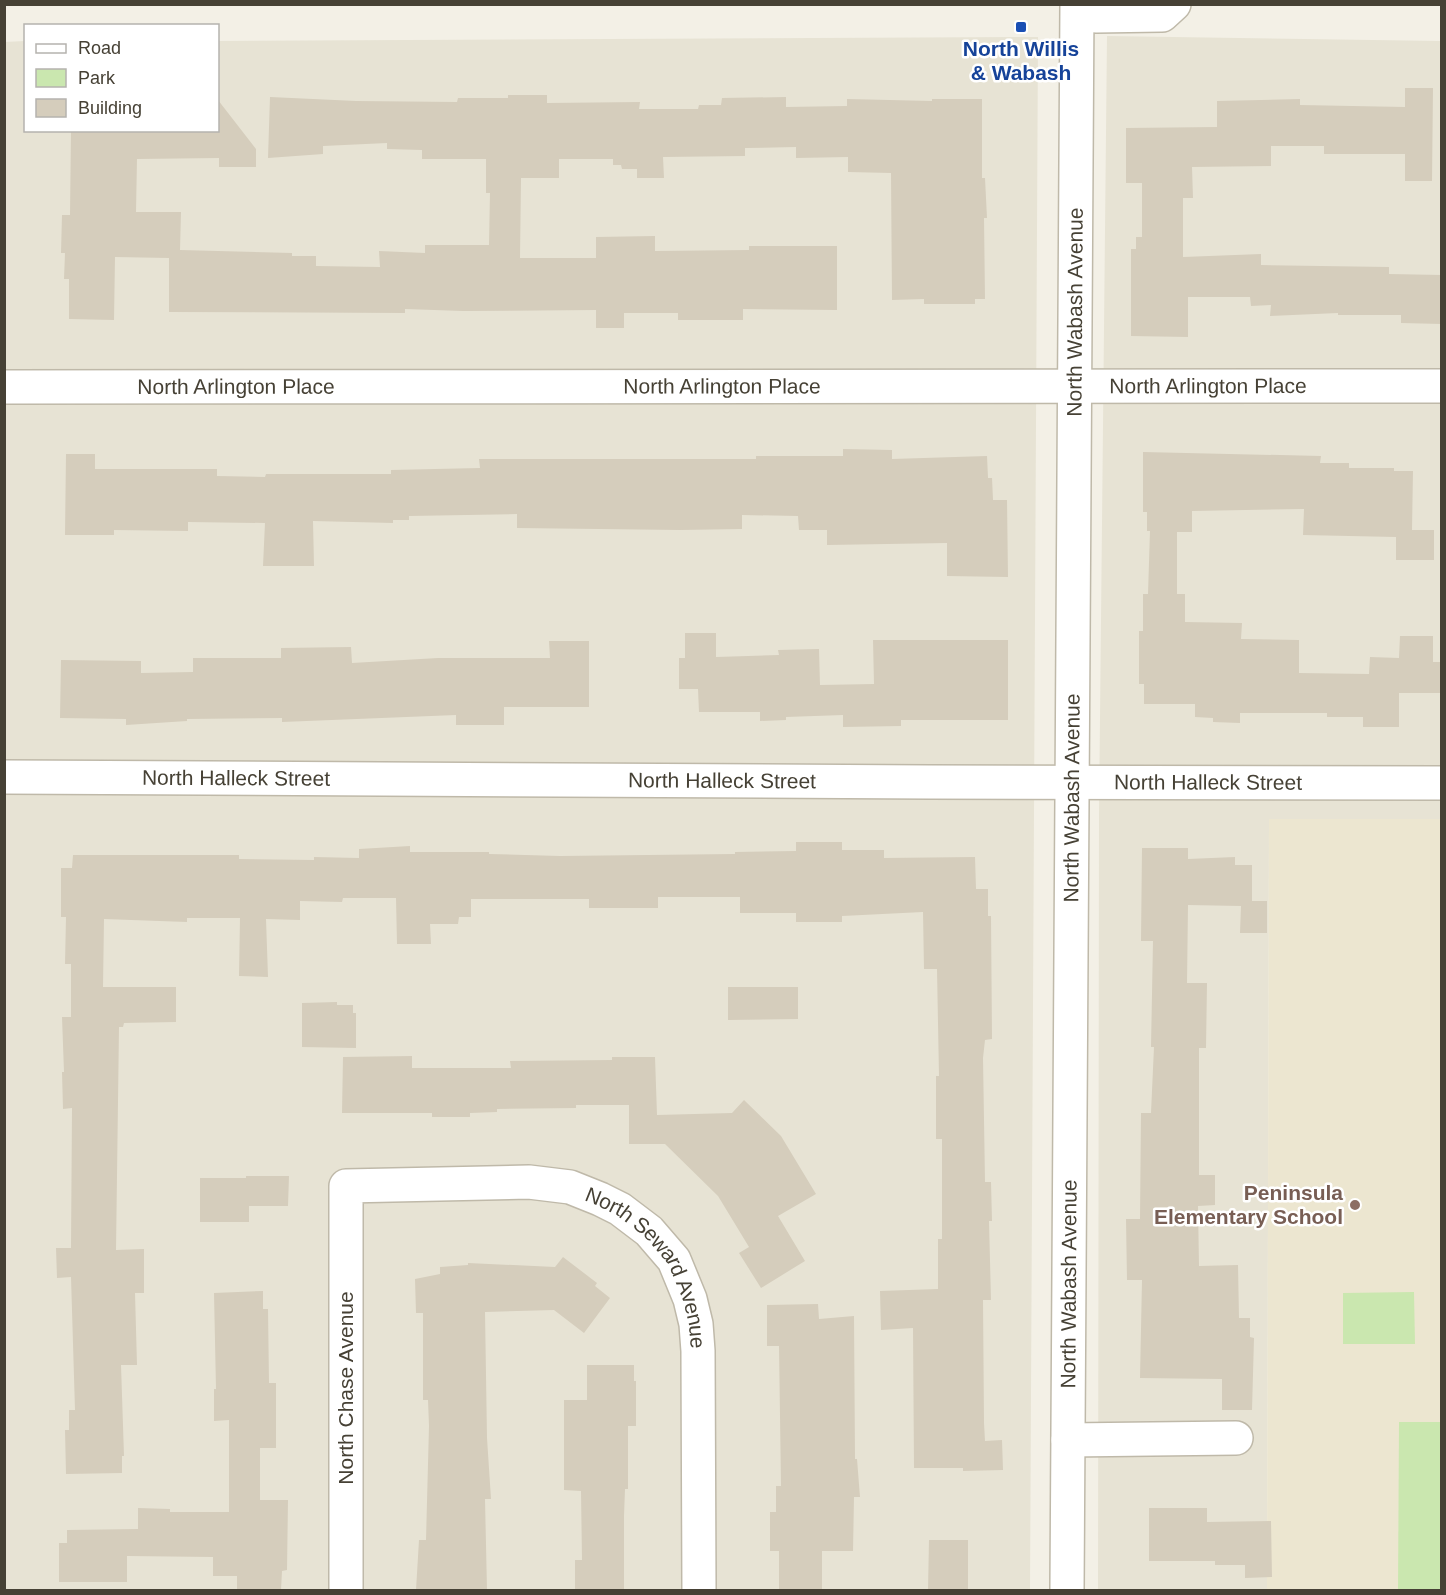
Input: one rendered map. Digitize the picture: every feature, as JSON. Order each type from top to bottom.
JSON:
[{"type":"street","name":"North Wabash Avenue","points":[[1067,1590],[1077,4]]},
{"type":"street","points":[[1084,4],[1096,16],[1162,15],[1174,4]]},
{"type":"street","name":"North Arlington Place","points":[[4,387],[1442,386]]},
{"type":"street","name":"North Halleck Street","points":[[4,777],[1442,783]]},
{"type":"street","name":"North Seward Avenue","points":[[346,1186],[529,1182],[570,1187],[600,1198],[620,1209],[649,1231],[675,1260],[690,1299],[696,1324],[698,1351],[699,1590]]},
{"type":"street","name":"North Chase Avenue","points":[[346,1186],[346,1590]]},
{"type":"street","points":[[1068,1440],[1236,1438]]},
{"type":"shaded area","points":[[1107,36],[1441,41],[1441,819],[1269,819],[1267,1590],[1098,1590],[1099,816]]},
{"type":"shaded area","points":[[1038,37],[1030,1590],[5,1590],[4,42],[24,41],[24,132],[219,132],[219,41]]},
{"type":"shaded area","name":"Peninsula Elementary School","points":[[1269,819],[1441,819],[1441,1590],[1267,1590]]},
{"type":"green space","points":[[1414,1292],[1415,1344],[1343,1344],[1343,1293]]},
{"type":"green space","points":[[1399,1422],[1441,1422],[1441,1590],[1398,1590]]},
{"type":"building","points":[[1405,88],[1433,88],[1432,181],[1405,181],[1405,154],[1324,154],[1324,146],[1271,146],[1271,166],[1192,167],[1193,198],[1183,198],[1183,257],[1261,254],[1261,265],[1389,267],[1389,274],[1442,275],[1442,324],[1401,323],[1401,315],[1338,315],[1338,313],[1270,316],[1271,305],[1251,306],[1250,297],[1188,297],[1188,337],[1131,336],[1131,249],[1136,249],[1136,237],[1142,237],[1142,183],[1126,183],[1126,128],[1217,127],[1217,101],[1300,99],[1300,105],[1405,107]]},
{"type":"building","points":[[508,95],[547,95],[547,103],[640,102],[639,109],[698,109],[699,105],[721,105],[722,98],[786,97],[786,107],[847,106],[847,99],[932,101],[932,99],[982,99],[982,178],[985,178],[987,218],[984,218],[985,299],[975,299],[975,304],[924,304],[924,299],[892,300],[891,173],[848,172],[848,157],[796,158],[796,147],[745,148],[745,156],[663,157],[664,178],[637,178],[637,169],[622,169],[621,165],[613,165],[613,159],[559,159],[559,178],[521,178],[520,258],[596,258],[596,237],[655,236],[655,251],[749,250],[749,246],[837,246],[837,310],[743,309],[743,320],[678,320],[678,313],[624,313],[624,328],[596,328],[596,310],[405,309],[405,313],[169,312],[169,258],[115,257],[114,320],[69,319],[69,279],[64,279],[65,253],[61,253],[62,215],[70,215],[71,132],[219,132],[219,101],[256,149],[256,167],[219,167],[219,158],[137,159],[136,212],[181,212],[180,250],[292,253],[292,256],[316,256],[316,266],[380,267],[379,251],[425,253],[425,245],[489,245],[490,193],[486,193],[486,159],[422,159],[422,150],[387,149],[387,143],[323,146],[323,154],[268,158],[270,97],[457,102],[458,98],[508,98]]},
{"type":"building","points":[[843,449],[892,450],[892,459],[987,456],[988,478],[992,478],[993,500],[1007,500],[1008,577],[947,576],[947,543],[827,545],[827,530],[799,530],[798,516],[742,515],[742,529],[680,530],[517,528],[517,514],[409,516],[409,520],[393,520],[393,523],[313,521],[314,566],[263,566],[265,523],[188,522],[188,531],[114,530],[114,535],[65,535],[66,454],[95,454],[95,469],[217,469],[217,476],[265,477],[266,474],[391,474],[391,470],[480,468],[479,459],[756,459],[756,456],[843,456]]},
{"type":"building","points":[[1143,452],[1321,456],[1320,463],[1349,463],[1349,468],[1394,468],[1394,471],[1413,471],[1412,530],[1434,530],[1434,560],[1396,560],[1396,537],[1303,535],[1304,509],[1192,511],[1192,532],[1177,532],[1177,594],[1185,594],[1185,622],[1242,623],[1241,639],[1299,640],[1299,673],[1369,674],[1370,657],[1399,658],[1400,636],[1433,636],[1433,662],[1442,662],[1442,693],[1399,693],[1399,727],[1363,727],[1363,717],[1327,717],[1327,713],[1240,713],[1240,723],[1213,722],[1213,718],[1195,717],[1195,704],[1144,704],[1144,684],[1139,684],[1139,631],[1143,631],[1143,594],[1148,594],[1150,531],[1147,531],[1147,512],[1143,512]]},
{"type":"building","points":[[685,633],[716,633],[716,657],[779,655],[778,650],[819,649],[820,685],[874,684],[873,640],[1008,640],[1008,720],[901,720],[901,726],[843,727],[843,715],[786,717],[786,720],[760,721],[760,712],[699,712],[698,689],[679,689],[679,658],[685,658]]},
{"type":"building","points":[[549,641],[589,641],[589,707],[504,707],[504,725],[456,725],[456,715],[282,722],[282,718],[187,719],[187,721],[126,725],[126,719],[60,718],[61,660],[141,661],[141,673],[193,672],[193,658],[281,658],[281,648],[351,647],[352,663],[438,658],[550,658]]},
{"type":"building","points":[[796,842],[842,842],[842,850],[884,850],[884,858],[975,857],[976,889],[988,889],[988,916],[991,916],[992,1039],[985,1040],[983,1058],[985,1182],[991,1182],[992,1221],[989,1221],[991,1300],[983,1300],[984,1423],[985,1441],[1002,1440],[1003,1470],[963,1471],[963,1468],[914,1468],[913,1328],[881,1330],[880,1291],[938,1289],[938,1239],[942,1239],[942,1139],[936,1139],[936,1076],[939,1076],[937,969],[924,969],[923,912],[842,916],[842,922],[796,922],[796,913],[740,913],[740,897],[658,897],[658,908],[589,908],[589,899],[471,899],[471,917],[459,917],[458,924],[430,924],[431,944],[397,944],[396,898],[343,898],[342,902],[300,901],[300,920],[266,919],[268,977],[239,976],[240,918],[187,918],[187,922],[104,919],[103,987],[176,987],[176,1022],[124,1023],[123,1027],[119,1027],[116,1250],[144,1249],[144,1293],[135,1293],[137,1365],[121,1365],[124,1456],[122,1456],[122,1473],[66,1474],[65,1430],[69,1430],[69,1410],[75,1410],[71,1277],[57,1278],[56,1248],[71,1248],[72,1108],[63,1109],[62,1017],[71,1017],[71,964],[65,964],[66,917],[61,917],[61,868],[72,868],[73,855],[239,855],[239,859],[314,860],[314,857],[359,858],[359,849],[410,846],[410,852],[489,852],[489,854],[560,856],[735,854],[735,852],[796,851]]},
{"type":"building","points":[[1142,848],[1188,848],[1188,859],[1235,857],[1235,865],[1252,865],[1252,901],[1267,901],[1267,933],[1240,933],[1241,906],[1188,905],[1187,983],[1207,983],[1206,1048],[1199,1048],[1199,1175],[1215,1175],[1215,1205],[1198,1206],[1199,1266],[1238,1265],[1239,1318],[1250,1318],[1250,1337],[1254,1338],[1252,1410],[1222,1410],[1222,1379],[1140,1378],[1142,1280],[1127,1280],[1126,1219],[1140,1219],[1141,1113],[1151,1113],[1154,1047],[1151,1047],[1153,941],[1141,941]]},
{"type":"building","points":[[728,987],[798,987],[798,1019],[728,1020]]},
{"type":"building","points":[[337,1002],[337,1005],[353,1005],[353,1013],[356,1013],[356,1048],[302,1047],[302,1003]]},
{"type":"building","points":[[412,1056],[412,1068],[511,1068],[510,1061],[612,1060],[612,1057],[655,1057],[657,1115],[732,1113],[744,1100],[781,1136],[816,1194],[778,1216],[805,1261],[761,1288],[739,1253],[749,1247],[718,1196],[665,1144],[629,1144],[629,1105],[497,1109],[497,1112],[470,1113],[470,1117],[432,1117],[432,1113],[342,1113],[343,1057]]},
{"type":"building","points":[[246,1176],[289,1176],[288,1206],[249,1206],[249,1222],[200,1222],[200,1178],[246,1178]]},
{"type":"building","points":[[563,1257],[597,1283],[595,1286],[610,1298],[584,1333],[554,1310],[485,1312],[487,1438],[491,1499],[485,1499],[487,1590],[416,1590],[419,1540],[426,1540],[429,1426],[428,1400],[423,1400],[423,1313],[416,1313],[415,1279],[440,1274],[440,1267],[468,1265],[468,1263],[555,1267]]},
{"type":"building","points":[[263,1291],[263,1309],[268,1309],[269,1383],[276,1383],[276,1448],[260,1448],[260,1500],[288,1500],[287,1570],[282,1571],[281,1590],[237,1590],[237,1576],[213,1576],[213,1557],[127,1556],[127,1582],[59,1582],[59,1543],[67,1543],[67,1530],[138,1529],[138,1508],[170,1509],[170,1512],[229,1512],[229,1420],[214,1421],[214,1389],[216,1389],[214,1293]]},
{"type":"building","points":[[818,1304],[819,1319],[854,1316],[855,1459],[857,1459],[860,1497],[854,1497],[853,1551],[822,1551],[822,1590],[779,1590],[779,1551],[770,1551],[770,1512],[776,1512],[776,1486],[781,1486],[779,1346],[767,1346],[767,1305]]},
{"type":"building","points":[[587,1365],[634,1365],[636,1426],[628,1426],[628,1489],[625,1489],[624,1516],[624,1590],[575,1590],[575,1560],[582,1560],[581,1491],[564,1490],[564,1400],[587,1400]]},
{"type":"building","points":[[1149,1508],[1207,1508],[1207,1522],[1271,1521],[1272,1577],[1245,1578],[1245,1565],[1215,1565],[1215,1561],[1149,1561]]},
{"type":"building","points":[[929,1540],[968,1540],[968,1590],[928,1590]]},
{"type":"place","name":"North Willis & Wabash","points":[[1021,27]]},
{"type":"place","name":"Peninsula Elementary School","points":[[1355,1205]]}]
